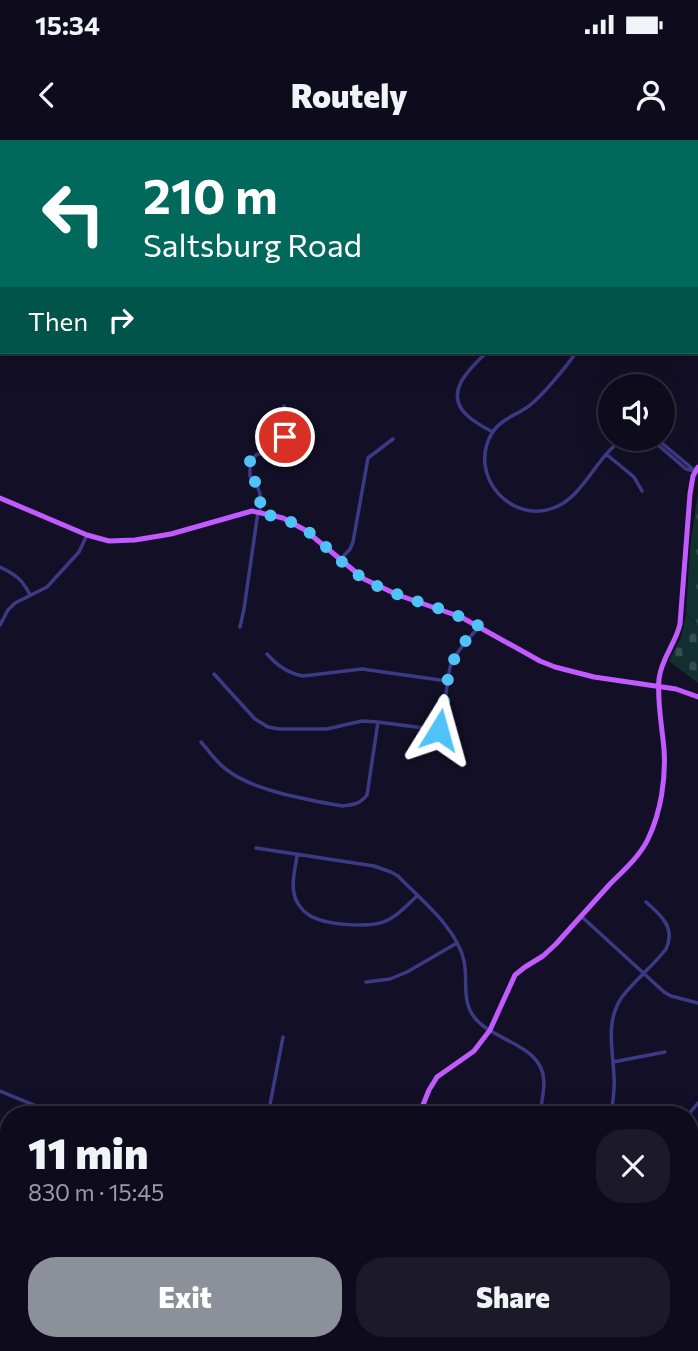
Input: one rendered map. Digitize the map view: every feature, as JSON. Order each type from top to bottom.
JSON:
[{"type":"main road","points":[[423,1106],[437,1077],[474,1051],[490,1030],[515,975],[551,949],[644,847],[649,838],[661,795],[664,769],[660,671],[679,632],[690,494],[697,469]]},
{"type":"main road","points":[[0,498],[88,535],[109,541],[175,533],[245,512],[259,512],[296,524],[357,574],[374,584],[461,617],[540,661],[594,677],[676,689],[698,697]]},
{"type":"street","points":[[485,354],[464,375],[458,387],[458,396],[469,417],[493,432]]},
{"type":"street","points":[[574,354],[537,399],[500,424],[493,432],[485,457],[489,481],[494,491],[512,505],[529,511],[549,510],[564,503],[574,494],[609,451]]},
{"type":"street","points":[[240,627],[259,512],[260,494],[250,475],[250,463],[256,455],[268,451],[283,440],[284,406]]},
{"type":"street","points":[[340,560],[353,542],[369,458],[393,439]]},
{"type":"street","points":[[665,451],[686,469],[697,469]]},
{"type":"street","points":[[673,451],[697,469]]},
{"type":"street","points":[[606,454],[634,477],[642,491]]},
{"type":"street","points":[[0,625],[12,605],[47,587],[79,552],[88,535]]},
{"type":"street","points":[[0,568],[18,577],[26,585],[30,595]]},
{"type":"street","points":[[438,745],[450,667],[462,645],[479,626]]},
{"type":"street","points":[[267,654],[284,669],[303,676],[362,669],[447,681]]},
{"type":"street","points":[[214,674],[255,719],[268,727],[327,729],[356,721],[439,730]]},
{"type":"street","points":[[201,742],[223,767],[236,777],[288,795],[342,806],[356,804],[367,795],[379,722]]},
{"type":"street","points":[[256,848],[374,866],[398,876],[447,926],[457,943],[464,960],[467,1004],[476,1020],[521,1048],[536,1061],[544,1082],[541,1106]]},
{"type":"street","points":[[297,855],[294,895],[301,908],[318,920],[370,926],[388,921],[417,896]]},
{"type":"street","points":[[612,1106],[615,1085],[610,1039],[616,1009],[622,998],[666,949],[670,939],[665,920],[646,902]]},
{"type":"street","points":[[581,916],[643,974],[671,996],[698,1003]]},
{"type":"street","points":[[366,982],[390,979],[407,972],[457,943]]},
{"type":"street","points":[[270,1106],[283,1037]]},
{"type":"street","points":[[613,1062],[665,1052]]},
{"type":"street","points":[[0,1091],[36,1106]]},
{"type":"green space","points":[[698,493],[698,625],[686,614],[690,547]]},
{"type":"green space","points":[[686,615],[698,625],[698,683],[669,661],[681,637]]},
{"type":"route","points":[[285,437],[273,448],[256,455],[250,463],[250,475],[260,494],[260,513],[296,524],[364,579],[398,595],[448,611],[479,626],[462,645],[450,667],[439,730]]}]
